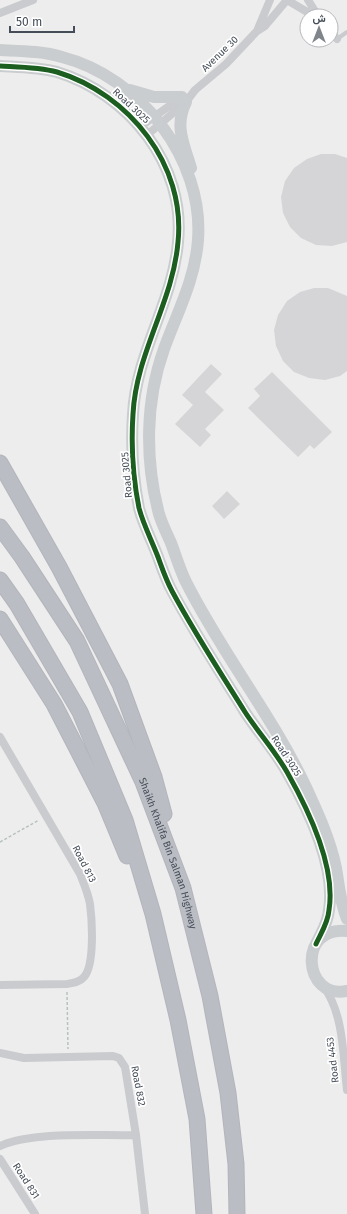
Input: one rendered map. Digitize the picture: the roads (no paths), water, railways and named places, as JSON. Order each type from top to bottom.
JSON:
[{"type":"highway","points":[[0,463],[59,566],[120,684],[154,777],[183,888]]},
{"type":"highway","name":"Shaikh Khalifa Bin Salman Highway","points":[[0,527],[22,556],[77,642],[143,782],[183,888],[210,996],[228,1093],[236,1164],[237,1214]]},
{"type":"highway","points":[[0,580],[17,604],[80,712],[126,820],[152,914],[178,1020],[197,1119],[204,1214]]},
{"type":"highway","points":[[0,619],[61,718],[105,803],[152,914]]},
{"type":"street","points":[[0,13],[33,0]]},
{"type":"street","name":"Avenue 30","points":[[144,130],[184,100],[226,64],[257,30],[270,0]]},
{"type":"street","name":"Avenue 30","points":[[257,30],[265,26],[287,0],[300,8]]},
{"type":"street","name":"Road 3025","points":[[0,50],[31,51],[63,57],[96,70],[127,89],[157,120],[176,150],[188,175],[196,203],[198,242],[189,287],[163,351],[157,372],[151,411],[148,452],[155,497],[160,518],[185,581],[218,638],[251,689],[304,784],[328,839],[336,867],[340,898],[347,919]]},
{"type":"street","name":"Road 3025","points":[[0,66],[28,67],[56,72],[86,83],[111,98],[144,130],[159,154],[170,179],[177,206],[179,241],[170,285],[146,349],[138,379],[133,412],[134,462],[140,510],[170,588],[236,697],[287,771],[319,838],[325,861],[331,898],[326,923],[311,954],[311,964],[314,975],[321,983]]},
{"type":"street","points":[[127,89],[154,97],[184,100],[180,113],[180,126],[192,170],[196,203]]},
{"type":"street","points":[[170,588],[185,581]]},
{"type":"street","points":[[236,697],[251,689]]},
{"type":"street","points":[[262,736],[274,729]]},
{"type":"street","name":"Road 813","points":[[0,737],[80,874],[87,893],[91,912],[89,968],[84,977],[76,982],[67,984],[0,985]]},
{"type":"street","points":[[316,944],[322,936],[331,932],[347,931]]},
{"type":"street","points":[[321,983],[336,991],[347,990]]},
{"type":"street","name":"Road 4453","points":[[321,983],[334,1004],[341,1034],[347,1090]]},
{"type":"street","name":"Road 832","points":[[0,1053],[24,1058],[113,1056],[122,1060],[125,1067],[136,1135],[145,1214]]},
{"type":"street","points":[[0,1146],[14,1140],[33,1138],[136,1135]]},
{"type":"street","name":"Road 831","points":[[0,1159],[36,1214]]}]
